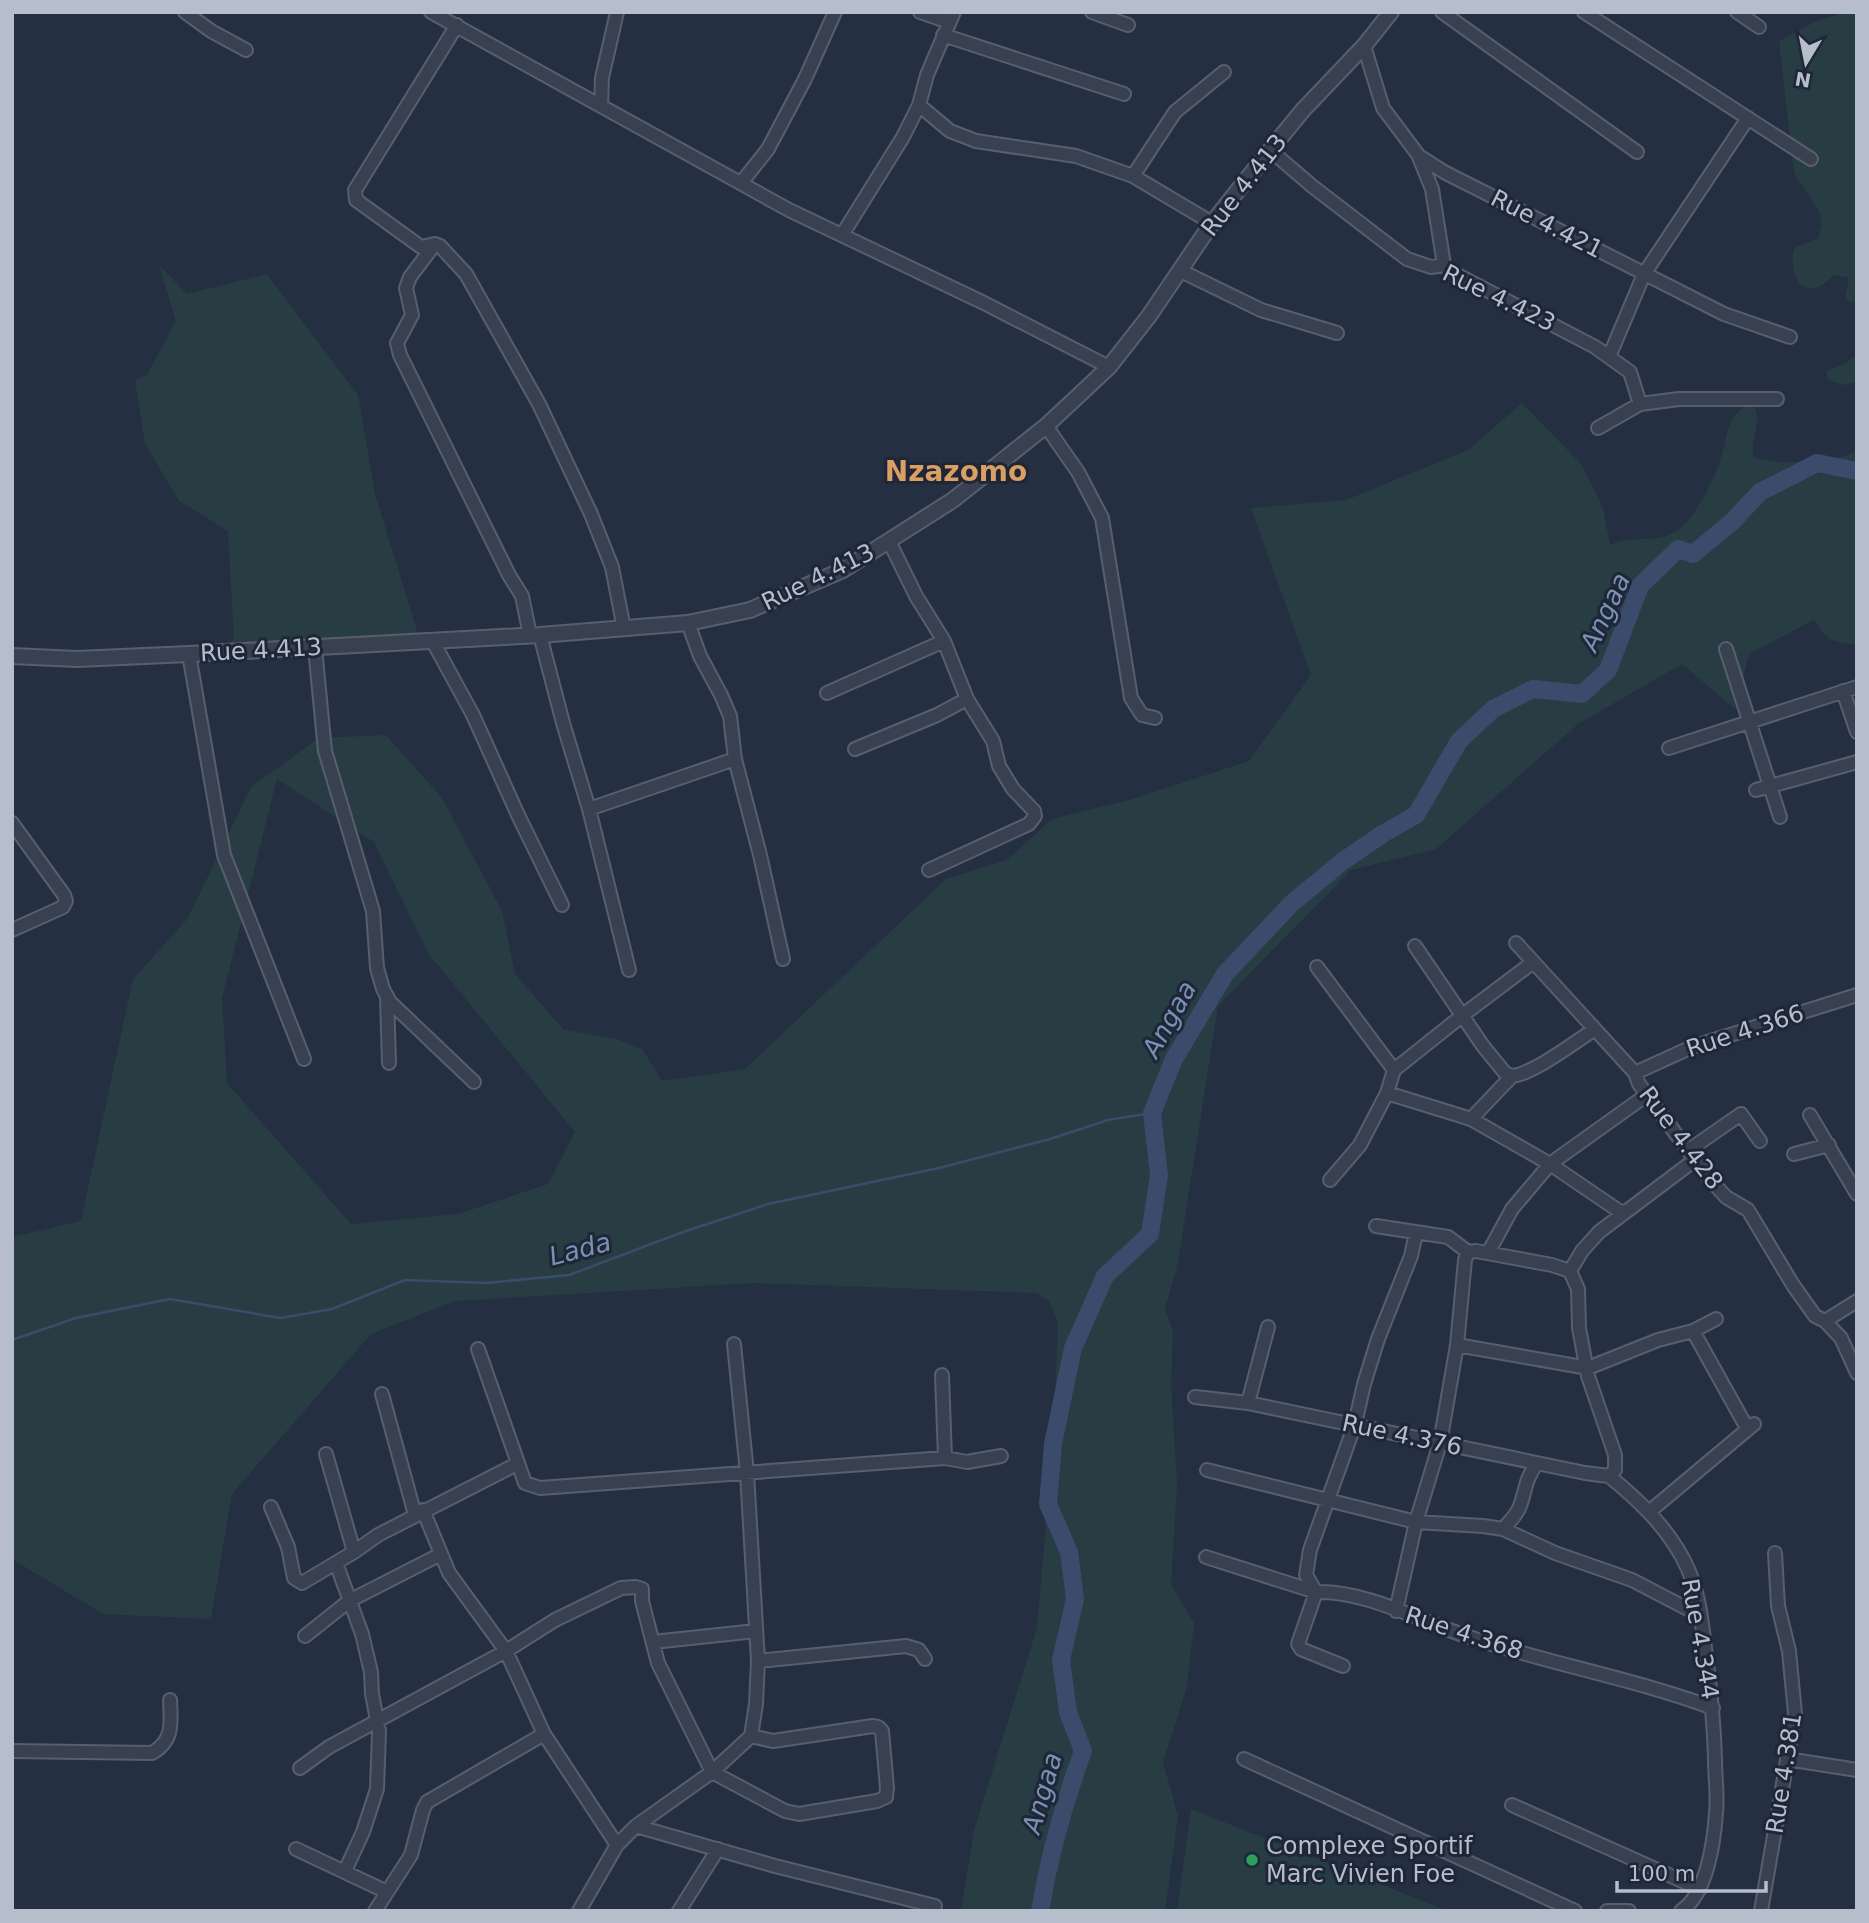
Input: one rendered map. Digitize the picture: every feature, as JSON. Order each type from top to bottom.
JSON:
[{"type":"street","points":[[185,12],[211,31],[246,50]]},
{"type":"street","points":[[431,12],[452,19],[601,106],[789,210],[984,303],[1109,367]]},
{"type":"street","points":[[601,106],[602,78],[617,12]]},
{"type":"street","points":[[741,183],[768,149],[805,79],[835,12]]},
{"type":"street","points":[[842,235],[903,137],[919,105],[927,75],[951,17],[920,12]]},
{"type":"street","points":[[1092,12],[1128,24]]},
{"type":"street","name":"Rue 4.413","points":[[12,656],[77,659],[315,648],[688,623],[727,616],[768,604],[843,569],[953,500],[1046,426],[1109,367],[1149,316],[1212,223],[1303,110],[1364,46],[1391,12]]},
{"type":"street","points":[[1442,12],[1637,152]]},
{"type":"street","points":[[1584,12],[1811,159]]},
{"type":"street","points":[[1737,12],[1759,27]]},
{"type":"street","points":[[452,19],[355,190],[356,200],[421,247],[435,244],[440,246],[466,274],[539,404],[591,514],[608,556],[624,629]]},
{"type":"street","points":[[943,35],[1124,94]]},
{"type":"street","name":"Rue 4.421","points":[[1364,46],[1383,108],[1419,156],[1444,172],[1724,314],[1790,337]]},
{"type":"street","points":[[1133,176],[1175,112],[1224,72]]},
{"type":"street","points":[[919,105],[950,131],[976,141],[1076,156],[1133,176],[1212,223]]},
{"type":"street","points":[[1609,357],[1644,274],[1748,118]]},
{"type":"street","name":"Rue 4.423","points":[[1270,150],[1407,259],[1431,267],[1444,265],[1450,271],[1609,357],[1630,372],[1640,404]]},
{"type":"street","points":[[1419,156],[1432,189],[1444,265]]},
{"type":"street","points":[[435,244],[410,276],[406,288],[412,315],[397,343],[406,368],[522,596],[589,809],[629,970]]},
{"type":"street","points":[[1181,271],[1262,310],[1337,332]]},
{"type":"street","points":[[1598,428],[1640,404],[1679,399],[1777,400]]},
{"type":"street","points":[[1046,426],[1079,472],[1102,518],[1131,698],[1142,715],[1155,718]]},
{"type":"street","points":[[889,541],[916,596],[944,640],[967,699],[988,730],[999,766],[1013,789],[1034,811],[1035,816],[1029,824],[929,870]]},
{"type":"street","points":[[688,623],[700,656],[730,716],[735,759],[783,959]]},
{"type":"street","points":[[432,640],[474,715],[518,815],[562,905]]},
{"type":"street","points":[[827,693],[944,640]]},
{"type":"street","points":[[315,648],[325,751],[373,911],[377,968],[387,997],[389,1063]]},
{"type":"street","points":[[1726,649],[1780,817]]},
{"type":"street","points":[[189,654],[224,855],[304,1059]]},
{"type":"street","points":[[1669,748],[1857,687]]},
{"type":"street","points":[[1843,691],[1857,732]]},
{"type":"street","points":[[855,749],[937,715],[967,699]]},
{"type":"street","points":[[589,809],[735,759]]},
{"type":"street","points":[[1756,790],[1857,762]]},
{"type":"street","points":[[12,823],[64,895],[65,901],[63,907],[54,912],[12,930]]},
{"type":"street","name":"Rue 4.428","points":[[1516,943],[1635,1073],[1639,1084],[1726,1197],[1748,1210],[1815,1316],[1825,1321],[1841,1338],[1857,1373]]},
{"type":"street","points":[[1415,946],[1504,1073],[1512,1076]]},
{"type":"street","points":[[1330,1180],[1360,1145],[1387,1093],[1394,1070],[1532,963]]},
{"type":"street","points":[[1317,967],[1394,1070]]},
{"type":"street","name":"Rue 4.366","points":[[1635,1073],[1692,1047],[1857,995]]},
{"type":"street","points":[[387,997],[474,1082]]},
{"type":"street","points":[[1471,1119],[1512,1076],[1527,1072],[1595,1029]]},
{"type":"street","points":[[1387,1093],[1471,1119],[1550,1164],[1624,1212]]},
{"type":"street","points":[[1488,1253],[1512,1209],[1550,1164],[1648,1094]]},
{"type":"street","points":[[1570,1271],[1599,1232],[1624,1212],[1632,1209],[1741,1114],[1760,1141]]},
{"type":"street","points":[[1811,1115],[1857,1194]]},
{"type":"street","points":[[1794,1154],[1829,1145]]},
{"type":"street","points":[[1376,1226],[1448,1237],[1468,1252],[1488,1253],[1570,1271],[1578,1289],[1579,1328],[1588,1376],[1615,1455],[1615,1470],[1609,1476]]},
{"type":"street","points":[[1343,1666],[1301,1649],[1298,1644],[1316,1592],[1306,1575],[1310,1550],[1355,1424],[1374,1350],[1411,1256],[1416,1233]]},
{"type":"street","points":[[1396,1611],[1416,1522],[1440,1443],[1457,1345],[1468,1252]]},
{"type":"street","points":[[1825,1321],[1857,1301]]},
{"type":"street","points":[[1457,1345],[1588,1368],[1658,1340],[1693,1331],[1716,1318]]},
{"type":"street","points":[[1248,1403],[1268,1327]]},
{"type":"street","points":[[1649,1512],[1751,1426],[1693,1331]]},
{"type":"street","points":[[579,1911],[617,1845],[636,1826],[712,1772],[751,1736],[758,1661],[747,1473],[734,1344]]},
{"type":"street","points":[[478,1349],[525,1483],[540,1488],[945,1458],[967,1462],[1001,1455]]},
{"type":"street","points":[[942,1375],[945,1458]]},
{"type":"street","points":[[382,1394],[419,1513],[449,1573],[506,1651],[544,1734],[617,1845]]},
{"type":"street","name":"Rue 4.376","points":[[1195,1397],[1248,1403],[1609,1476]]},
{"type":"street","points":[[326,1454],[354,1552]]},
{"type":"street","points":[[1503,1529],[1521,1504],[1527,1478],[1537,1463]]},
{"type":"street","points":[[271,1507],[288,1548],[294,1578],[302,1583],[377,1535],[517,1464]]},
{"type":"street","points":[[1207,1470],[1416,1522],[1503,1529],[1555,1553],[1632,1580],[1701,1616]]},
{"type":"street","name":"Rue 4.344","points":[[1609,1476],[1649,1512],[1669,1535],[1688,1570],[1701,1616],[1713,1708],[1717,1811],[1713,1840],[1700,1889],[1681,1911]]},
{"type":"street","name":"Rue 4.381","points":[[1762,1911],[1796,1714],[1790,1651],[1777,1606],[1775,1553]]},
{"type":"street","points":[[305,1636],[349,1601],[441,1554]]},
{"type":"street","name":"Rue 4.368","points":[[1206,1558],[1316,1592],[1331,1591],[1359,1597],[1464,1636],[1667,1691],[1713,1708]]},
{"type":"street","points":[[336,1563],[362,1633],[378,1721],[377,1788],[363,1832],[345,1871]]},
{"type":"street","points":[[300,1768],[329,1747],[506,1651],[555,1620],[621,1588],[636,1587],[642,1590],[642,1601],[658,1663],[712,1772],[785,1811],[799,1814],[877,1801],[886,1797],[882,1731],[878,1727],[773,1741],[751,1736]]},
{"type":"street","points":[[653,1642],[756,1631]]},
{"type":"street","points":[[758,1661],[906,1646],[919,1650],[925,1659]]},
{"type":"street","points":[[12,1751],[152,1753],[162,1748],[171,1733],[170,1700]]},
{"type":"street","points":[[375,1911],[411,1854],[427,1802],[544,1734]]},
{"type":"street","points":[[1244,1759],[1575,1911]]},
{"type":"street","points":[[1787,1759],[1857,1770]]},
{"type":"street","points":[[1512,1805],[1700,1889]]},
{"type":"street","points":[[636,1826],[935,1906]]},
{"type":"street","points":[[296,1849],[387,1892]]},
{"type":"street","points":[[679,1911],[718,1849]]},
{"type":"street","points":[[1607,1911],[1629,1911]]},
{"type":"green space","points":[[1857,12],[1857,301],[1851,303],[1845,297],[1849,280],[1847,277],[1834,275],[1820,286],[1807,288],[1798,280],[1793,267],[1795,248],[1818,238],[1822,225],[1819,211],[1794,173],[1779,42],[1806,26],[1827,18]]},
{"type":"green space","points":[[159,265],[187,294],[267,274],[358,395],[375,494],[418,634],[221,651],[234,639],[228,531],[179,501],[145,444],[135,380],[147,375],[176,321]]},
{"type":"green space","points":[[1857,354],[1857,382],[1843,385],[1828,380],[1826,371],[1846,363]]},
{"type":"green space","points":[[1522,403],[1581,464],[1603,508],[1610,545],[1626,540],[1662,537],[1684,525],[1697,508],[1713,478],[1731,422],[1741,409],[1748,405],[1755,408],[1757,414],[1754,458],[1778,462],[1826,463],[1857,451],[1857,644],[1831,639],[1814,620],[1749,654],[1735,709],[1682,664],[1578,724],[1436,849],[1351,870],[1218,1006],[1178,1262],[1165,1309],[1173,1332],[1171,1383],[1177,1485],[1171,1585],[1194,1623],[1187,1687],[1163,1762],[1178,1816],[1165,1911],[961,1911],[974,1830],[1037,1628],[1053,1444],[1058,1324],[1050,1302],[1037,1293],[754,1283],[455,1301],[371,1334],[232,1494],[211,1619],[103,1614],[12,1559],[12,1237],[81,1221],[133,979],[188,918],[251,787],[319,738],[386,735],[442,798],[502,911],[515,974],[564,1030],[617,1039],[642,1049],[662,1081],[745,1069],[946,879],[1007,860],[1052,819],[1133,799],[1249,761],[1311,675],[1251,508],[1346,500],[1468,450]],"holes":[[[277,779],[374,842],[428,953],[575,1132],[548,1184],[458,1214],[351,1224],[227,1083],[222,999]]]},
{"type":"green space","name":"Complexe Sportif Marc Vivien Foe","points":[[1191,1809],[1448,1911],[1177,1911]]},
{"type":"waterway","name":"Angaa","points":[[1040,1911],[1058,1830],[1083,1751],[1068,1712],[1061,1660],[1075,1599],[1069,1552],[1048,1504],[1053,1444],[1073,1348],[1105,1276],[1150,1234],[1159,1175],[1152,1113],[1174,1059],[1225,974],[1291,904],[1343,861],[1416,815],[1459,741],[1493,709],[1533,689],[1582,694],[1608,670],[1640,586],[1678,549],[1693,554],[1732,522],[1760,492],[1817,463],[1857,471]]},
{"type":"waterway","name":"Lada","points":[[12,1340],[76,1318],[170,1299],[280,1318],[332,1309],[405,1280],[486,1283],[569,1275],[683,1232],[768,1204],[939,1168],[1050,1139],[1108,1120],[1152,1113]]},
{"type":"place","name":"Complexe Sportif Marc Vivien Foe","points":[[1252,1860]]},
{"type":"district","name":"Nzazomo","points":[[956,471]]}]
